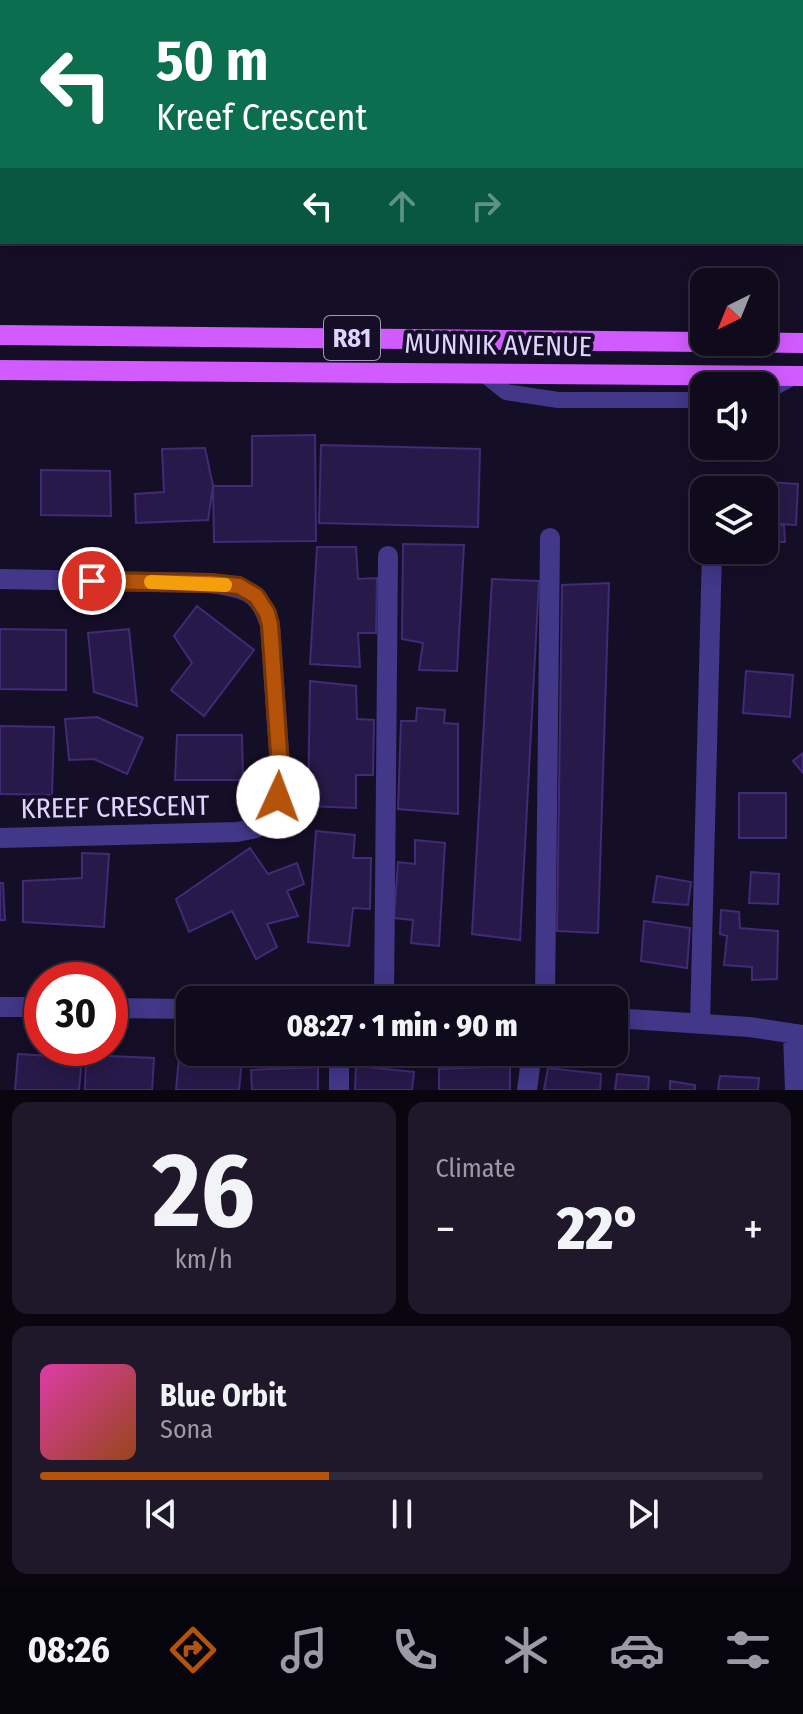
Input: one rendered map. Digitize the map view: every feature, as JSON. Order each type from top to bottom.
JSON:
[{"type":"main road","name":"MUNNIK AVENUE","points":[[0,335],[690,342]]},
{"type":"main road","points":[[778,343],[803,343]]},
{"type":"main road","name":"MUNNIK AVENUE","points":[[0,370],[799,376]]},
{"type":"street","points":[[546,986],[550,538]]},
{"type":"street","points":[[384,986],[388,556]]},
{"type":"street","points":[[700,1023],[712,564]]},
{"type":"street","name":"KREEF CRESCENT","points":[[0,579],[210,583],[239,586],[256,596],[267,613],[270,625],[281,781],[270,817],[256,828],[237,832],[0,838]]},
{"type":"street","points":[[0,1007],[24,1007]]},
{"type":"street","points":[[128,1008],[176,1009]]},
{"type":"street","points":[[628,1019],[798,1034],[795,1085]]},
{"type":"street","points":[[339,1066],[339,1090]]},
{"type":"street","points":[[527,1090],[530,1066]]},
{"type":"lane","points":[[481,372],[506,392],[558,400],[690,400]]},
{"type":"lane","points":[[778,386],[799,376]]},
{"type":"building","points":[[315,435],[316,541],[214,542],[213,486],[252,486],[252,436]]},
{"type":"building","points":[[321,445],[480,449],[478,527],[319,523]]},
{"type":"building","points":[[205,448],[213,486],[208,520],[136,523],[135,494],[164,492],[162,449]]},
{"type":"building","points":[[41,470],[110,471],[111,516],[41,515]]},
{"type":"building","points":[[778,483],[798,484],[796,525],[778,524]]},
{"type":"building","points":[[778,525],[784,525],[785,542],[778,542]]},
{"type":"building","points":[[403,544],[464,545],[457,671],[419,670],[423,643],[402,639]]},
{"type":"building","points":[[317,547],[356,547],[358,579],[377,578],[376,633],[358,633],[360,667],[310,664]]},
{"type":"building","points":[[492,579],[539,581],[520,940],[472,934]]},
{"type":"building","points":[[609,583],[598,933],[557,931],[562,585]]},
{"type":"building","points":[[197,606],[254,650],[204,716],[171,690],[192,663],[174,636]]},
{"type":"building","points":[[0,629],[66,630],[66,690],[0,689]]},
{"type":"building","points":[[129,629],[137,706],[94,692],[88,633]]},
{"type":"building","points":[[746,671],[793,675],[790,717],[743,713]]},
{"type":"building","points":[[310,681],[356,686],[357,719],[374,720],[373,775],[356,775],[356,808],[308,806]]},
{"type":"building","points":[[417,708],[445,710],[444,723],[458,724],[458,814],[398,809],[401,721],[416,721]]},
{"type":"building","points":[[97,717],[143,738],[127,774],[94,759],[69,760],[65,719]]},
{"type":"building","points":[[0,726],[54,727],[52,795],[0,794]]},
{"type":"building","points":[[177,735],[242,735],[243,780],[175,780]]},
{"type":"building","points":[[803,753],[803,773],[793,761]]},
{"type":"building","points":[[739,793],[786,793],[786,838],[739,838]]},
{"type":"building","points":[[316,831],[355,835],[353,858],[371,858],[370,909],[353,908],[349,946],[308,942]]},
{"type":"building","points":[[415,840],[445,843],[439,946],[411,943],[413,920],[394,918],[398,862],[415,864]]},
{"type":"building","points":[[250,848],[268,874],[297,863],[304,884],[287,891],[298,916],[267,924],[277,947],[256,959],[232,911],[189,932],[176,899]]},
{"type":"building","points":[[82,853],[109,854],[104,927],[23,922],[23,881],[82,878]]},
{"type":"building","points":[[751,872],[779,874],[778,904],[749,903]]},
{"type":"building","points":[[657,876],[691,882],[688,905],[653,902]]},
{"type":"building","points":[[0,883],[3,883],[5,920],[0,920]]},
{"type":"building","points":[[721,910],[739,912],[740,928],[778,931],[777,979],[752,980],[752,967],[724,965],[727,936],[720,934]]},
{"type":"building","points":[[644,921],[690,928],[687,968],[641,961]]},
{"type":"building","points":[[18,1054],[24,1054],[24,1066],[81,1066],[79,1090],[15,1090]]},
{"type":"building","points":[[128,1057],[154,1058],[152,1090],[85,1090],[86,1066],[128,1066]]},
{"type":"building","points":[[178,1066],[241,1066],[239,1090],[176,1090]]},
{"type":"building","points":[[356,1066],[414,1072],[412,1090],[355,1090]]},
{"type":"building","points":[[510,1066],[510,1090],[439,1090],[439,1069]]},
{"type":"building","points":[[318,1067],[318,1090],[252,1090],[251,1070]]},
{"type":"building","points":[[548,1068],[601,1074],[600,1090],[544,1090]]},
{"type":"building","points":[[617,1074],[649,1077],[648,1090],[615,1090]]},
{"type":"building","points":[[720,1076],[759,1078],[758,1090],[718,1090]]},
{"type":"building","points":[[670,1081],[695,1085],[695,1090],[670,1090]]},
{"type":"slow traffic","points":[[151,582],[225,585]]},
{"type":"route","points":[[92,581],[210,583],[239,586],[256,596],[267,613],[270,625],[281,781],[278,797]]}]
